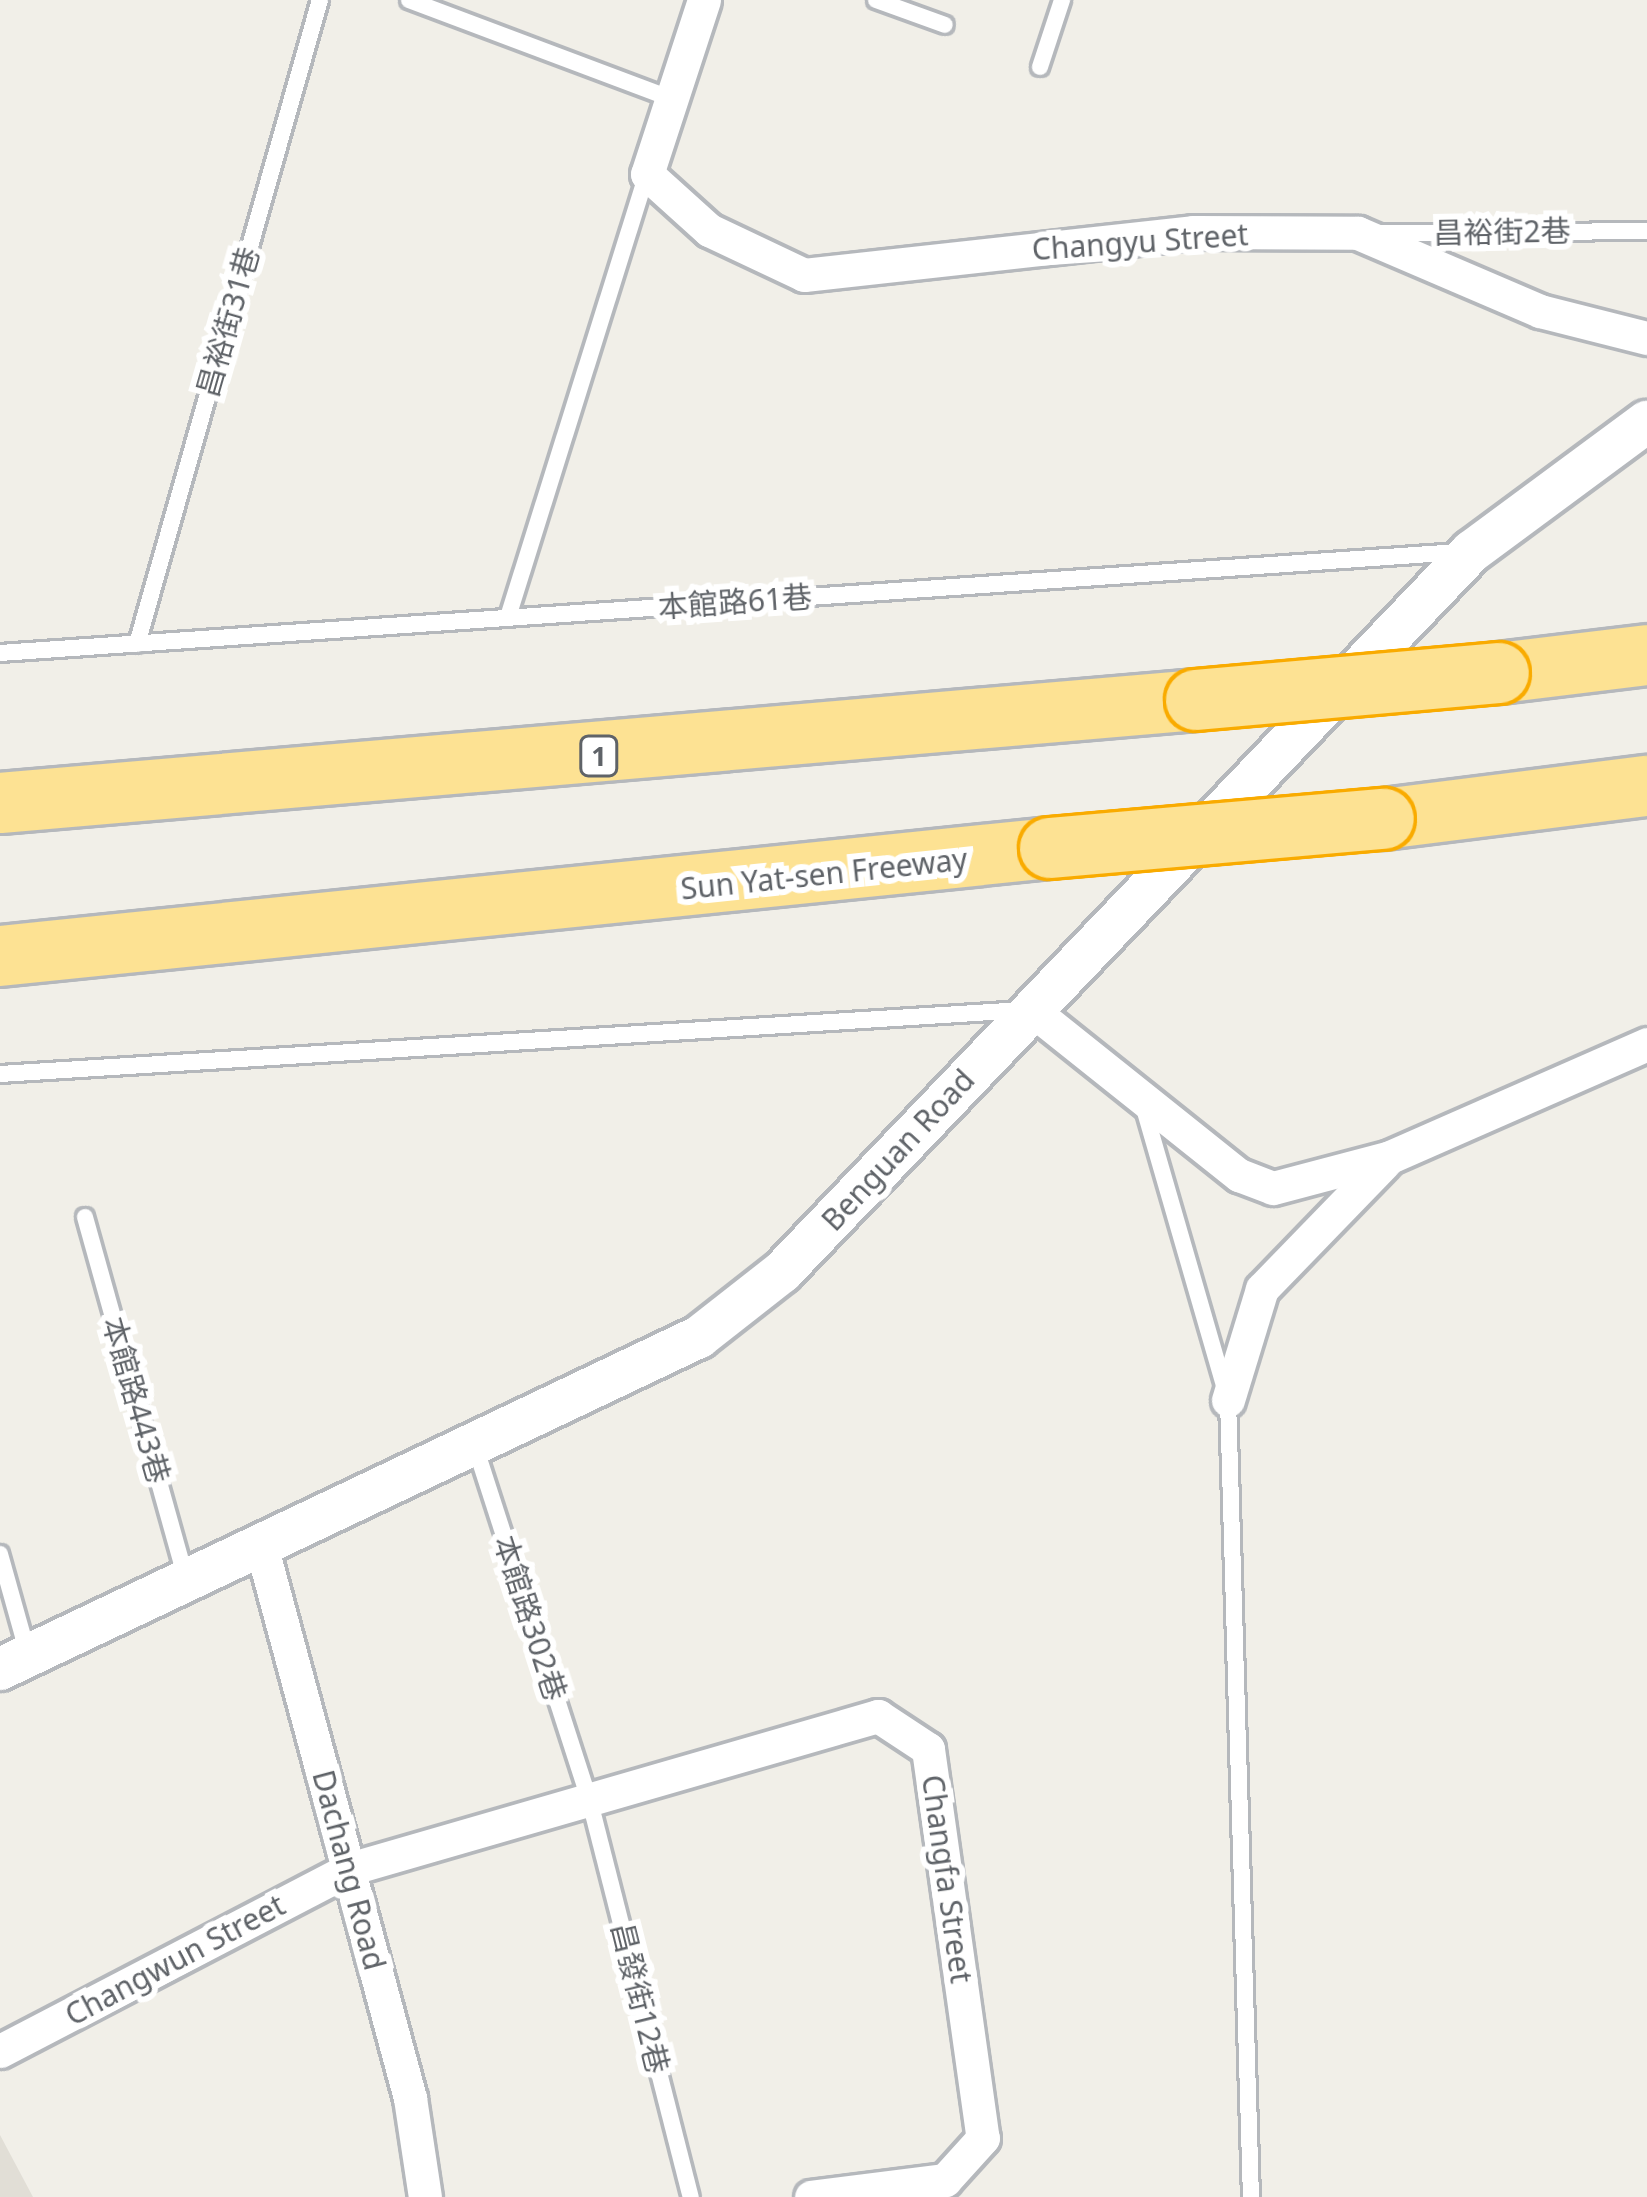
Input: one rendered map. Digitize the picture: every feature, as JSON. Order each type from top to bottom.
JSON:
[{"type":"highway","name":"1","points":[[0,802],[1499,673],[1647,655]]},
{"type":"highway","name":"Sun Yat-sen Freeway","points":[[0,956],[1050,848],[1384,819],[1647,786]]},
{"type":"street","points":[[647,174],[704,0]]},
{"type":"street","name":"Changyu Street","points":[[647,174],[709,230],[804,275],[1192,232],[1358,233],[1540,310],[1647,338]]},
{"type":"street","name":"Benguan Road","points":[[14,1662],[188,1582],[472,1437],[716,1324],[782,1272],[1471,552],[1647,422]]},
{"type":"street","points":[[1032,1010],[1138,1087],[1239,1175],[1273,1188],[1390,1157],[1647,1044]]},
{"type":"street","points":[[1228,1400],[1262,1289],[1390,1157]]},
{"type":"street","name":"Dachang Road","points":[[261,1545],[349,1869],[425,2197]]},
{"type":"street","name":"Changfa Street","points":[[349,1869],[878,1716],[928,1749],[983,2138],[945,2180],[811,2197]]},
{"type":"street","name":"Changwun Street","points":[[0,2051],[349,1869]]},
{"type":"lane","name":"昌裕街31巷","points":[[136,644],[320,0]]},
{"type":"lane","points":[[409,0],[672,99]]},
{"type":"lane","points":[[876,0],[945,25]]},
{"type":"lane","points":[[1040,67],[1062,0]]},
{"type":"lane","points":[[508,617],[647,174]]},
{"type":"lane","name":"昌裕街2巷","points":[[1358,233],[1647,231]]},
{"type":"lane","name":"本館路61巷","points":[[0,653],[1471,552]]},
{"type":"lane","points":[[0,1074],[1032,1010]]},
{"type":"lane","points":[[1138,1087],[1228,1400],[1251,2197]]},
{"type":"lane","name":"本館路443巷","points":[[85,1217],[188,1582]]},
{"type":"lane","name":"本館路302巷","points":[[472,1437],[589,1798]]},
{"type":"lane","points":[[0,1554],[14,1662]]},
{"type":"lane","name":"昌發街12巷","points":[[589,1798],[691,2197]]},
{"type":"shaded area","points":[[0,2135],[33,2197],[0,2197]]}]
